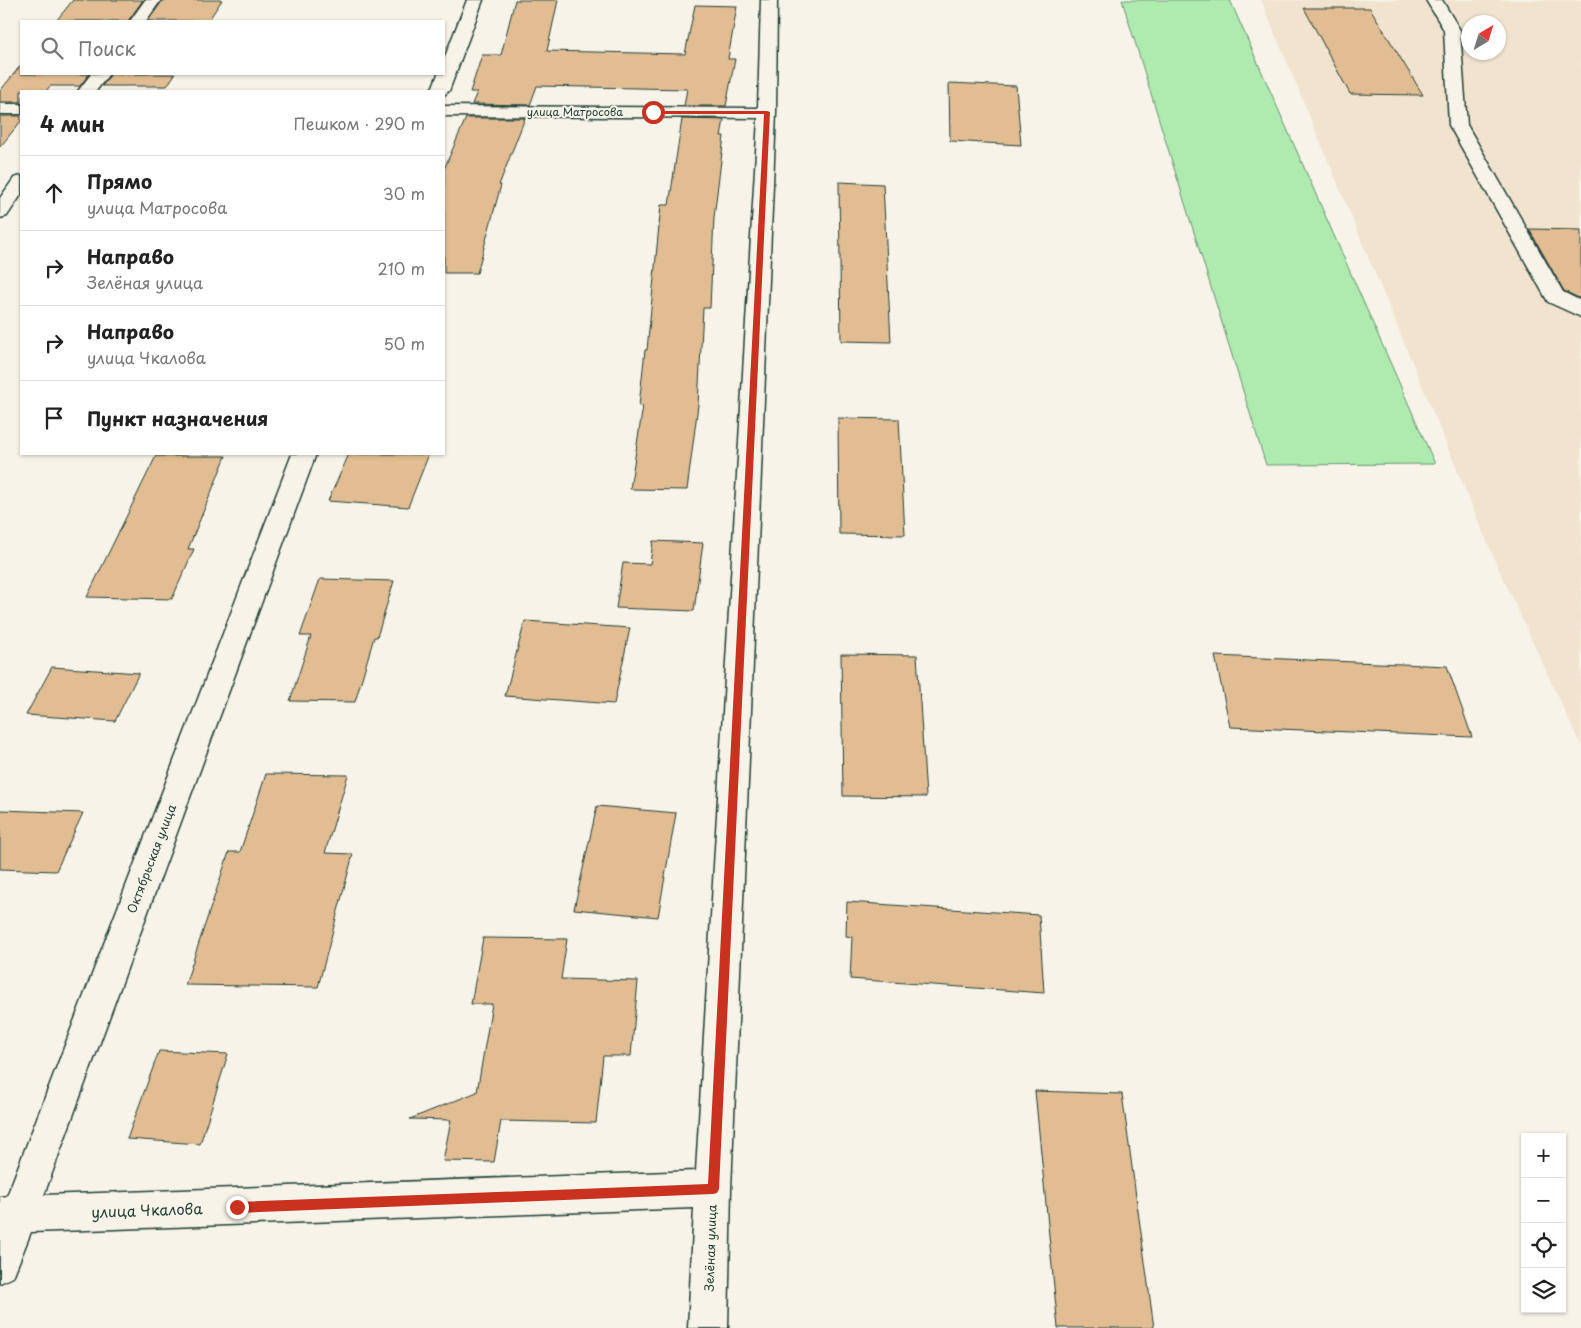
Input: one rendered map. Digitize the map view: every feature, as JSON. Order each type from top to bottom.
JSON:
[{"type":"street","points":[[139,20],[153,0]]},
{"type":"street","points":[[440,90],[475,0]]},
{"type":"street","name":"Зелёная улица","points":[[708,1328],[713,1189],[767,112],[769,0]]},
{"type":"street","points":[[1434,0],[1452,30],[1458,125],[1555,297],[1581,310]]},
{"type":"street","points":[[89,90],[99,75]]},
{"type":"street","points":[[0,109],[20,109]]},
{"type":"street","name":"улица Матросова","points":[[445,111],[767,112]]},
{"type":"street","points":[[0,212],[20,183]]},
{"type":"street","name":"Октябрьская улица","points":[[0,1264],[9,1215],[304,455]]},
{"type":"street","name":"улица Чкалова","points":[[9,1215],[713,1189]]},
{"type":"shaded area","points":[[1261,0],[1581,0],[1581,746],[1496,563]]},
{"type":"green space","points":[[1122,0],[1230,0],[1435,464],[1266,465]]},
{"type":"building","points":[[73,0],[143,0],[129,20],[57,20]]},
{"type":"building","points":[[163,0],[222,0],[209,20],[149,20]]},
{"type":"building","points":[[515,0],[558,0],[547,51],[685,54],[695,5],[737,6],[728,59],[735,59],[726,106],[684,106],[687,89],[537,86],[530,105],[472,104],[477,92],[470,92],[482,55],[501,55]]},
{"type":"building","points":[[1304,8],[1370,8],[1423,95],[1350,94]]},
{"type":"building","points":[[20,66],[20,75],[88,75],[80,86],[50,86],[47,90],[20,90],[20,102],[0,102],[0,91]]},
{"type":"building","points":[[110,75],[174,75],[167,86],[102,86]]},
{"type":"building","points":[[949,83],[1016,86],[1021,145],[950,141]]},
{"type":"building","points":[[0,116],[20,116],[20,122],[0,147]]},
{"type":"building","points":[[466,118],[525,118],[499,185],[501,185],[477,273],[445,273],[445,167]]},
{"type":"building","points":[[682,119],[724,120],[721,136],[724,136],[714,217],[710,308],[703,308],[698,405],[687,490],[630,489],[643,406],[639,406],[645,350],[647,350],[661,205],[669,205]]},
{"type":"building","points":[[839,182],[883,184],[891,342],[841,341]]},
{"type":"building","points":[[1529,229],[1581,230],[1581,299],[1564,291]]},
{"type":"building","points":[[838,418],[899,419],[905,535],[839,534]]},
{"type":"building","points":[[349,455],[429,455],[408,507],[328,501]]},
{"type":"building","points":[[156,456],[226,456],[188,549],[194,549],[172,599],[87,597]]},
{"type":"building","points":[[653,541],[703,543],[694,611],[616,608],[623,563],[650,564]]},
{"type":"building","points":[[320,579],[394,581],[377,637],[374,637],[355,702],[290,701],[311,636],[300,636]]},
{"type":"building","points":[[525,621],[630,628],[614,704],[505,696]]},
{"type":"building","points":[[841,654],[917,655],[926,797],[843,796]]},
{"type":"building","points":[[1215,656],[1447,666],[1472,737],[1230,727]]},
{"type":"building","points":[[52,667],[139,673],[115,721],[26,715]]},
{"type":"building","points":[[266,774],[348,775],[325,853],[353,854],[318,987],[185,985],[229,852],[240,852]]},
{"type":"building","points":[[597,806],[676,813],[658,917],[574,909]]},
{"type":"building","points":[[0,810],[83,813],[56,871],[0,869]]},
{"type":"building","points":[[847,902],[1039,915],[1044,993],[850,979],[852,937],[846,936]]},
{"type":"building","points":[[483,938],[567,939],[561,979],[638,981],[631,1056],[603,1056],[596,1123],[501,1121],[494,1162],[443,1161],[451,1120],[410,1119],[477,1092],[492,1004],[471,1004]]},
{"type":"building","points":[[159,1051],[228,1054],[200,1144],[127,1139]]},
{"type":"building","points":[[1035,1091],[1122,1094],[1154,1328],[1058,1328]]},
{"type":"route","points":[[237,1207],[713,1189],[767,112],[653,112]]}]
